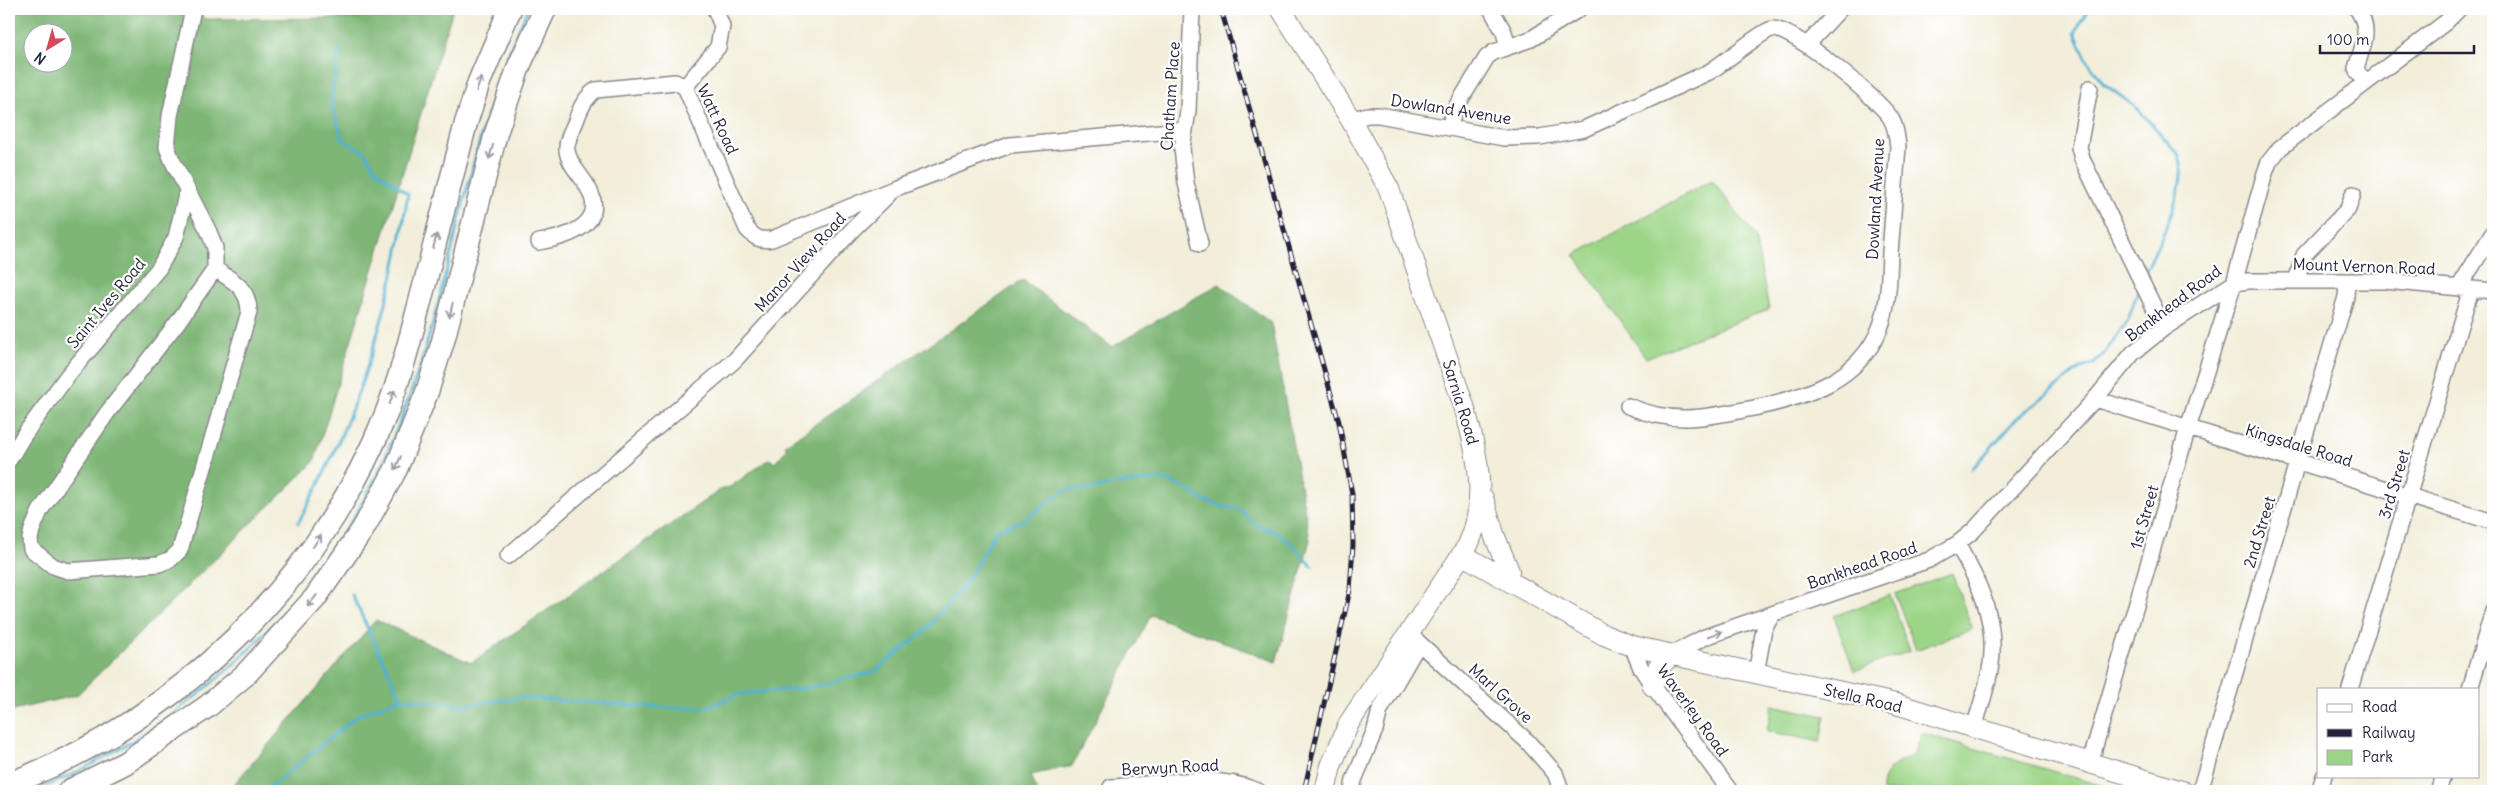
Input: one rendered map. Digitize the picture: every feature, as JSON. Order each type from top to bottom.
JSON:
[{"type":"highway","points":[[9,784],[42,772],[90,747],[165,699],[236,639],[293,574],[332,519],[354,480],[386,413],[409,344],[466,123],[479,82],[510,9]]},
{"type":"highway","points":[[86,791],[208,706],[258,661],[314,598],[349,551],[381,499],[403,453],[427,392],[443,341],[478,199],[502,116],[519,66],[545,9]]},
{"type":"highway","points":[[9,767],[53,751],[133,705],[178,674],[220,640],[293,574]]},
{"type":"highway","points":[[69,791],[125,763]]},
{"type":"main road","name":"Sarnia Road","points":[[1281,9],[1351,120],[1389,189],[1464,406],[1474,442],[1480,486],[1478,518],[1465,550],[1413,638],[1349,723],[1331,766],[1325,791]]},
{"type":"main road","points":[[1480,486],[1495,537],[1509,570]]},
{"type":"main road","name":"Stella Road","points":[[1465,550],[1604,635],[1632,646],[1896,704],[2182,791]]},
{"type":"main road","name":"Stella Road","points":[[1465,550],[1509,570],[1547,601]]},
{"type":"main road","points":[[1653,686],[1658,668],[1671,655]]},
{"type":"street","points":[[193,9],[167,134],[172,160],[215,248],[215,269],[177,323],[107,413],[40,511],[32,530],[31,549],[53,566],[68,571],[159,564],[171,559],[180,550],[249,312],[249,301],[242,287],[215,269]]},
{"type":"street","points":[[685,87],[712,56],[720,42],[722,26],[715,9]]},
{"type":"street","name":"Chatham Place","points":[[1192,9],[1188,111],[1183,130],[1182,148],[1186,183],[1200,244]]},
{"type":"street","points":[[1491,9],[1504,32],[1508,47]]},
{"type":"street","points":[[1449,127],[1456,107],[1480,67],[1494,52],[1531,39],[1579,9]]},
{"type":"street","points":[[1808,44],[1840,9]]},
{"type":"street","points":[[2357,9],[2365,21],[2366,29],[2357,71],[2367,82]]},
{"type":"street","name":"Bankhead Road","points":[[1671,655],[1705,637],[1929,560],[1957,544],[1997,506],[2095,399],[2134,353],[2164,328],[2234,283],[2265,173],[2274,154],[2288,140],[2446,22],[2459,9]]},
{"type":"street","name":"Dowland Avenue","points":[[1351,120],[1367,115],[1379,115],[1504,138],[1566,133],[1584,129],[1709,72],[1724,63],[1763,32],[1772,29],[1783,30],[1808,44],[1880,106],[1891,118],[1896,132],[1898,147],[1888,293],[1880,328],[1869,348],[1852,367],[1836,380],[1803,396],[1715,416],[1678,419],[1660,418],[1628,406]]},
{"type":"street","name":"Watt Road","points":[[540,242],[579,231],[585,226],[592,213],[594,205],[589,188],[570,159],[567,145],[579,111],[590,94],[596,90],[675,82],[685,87],[748,229],[754,237],[762,241],[772,239],[896,188]]},
{"type":"street","points":[[2090,88],[2079,147],[2082,159],[2164,328]]},
{"type":"street","name":"Manor View Road","points":[[508,556],[729,366],[853,228],[896,188],[1000,148],[1021,142],[1183,130]]},
{"type":"street","name":"Saint Ives Road","points":[[9,460],[24,435],[68,375],[159,268],[176,237],[187,191]]},
{"type":"street","points":[[2296,281],[2304,255],[2348,209],[2353,194]]},
{"type":"street","name":"3rd Street","points":[[2350,688],[2409,498],[2465,288],[2493,233]]},
{"type":"street","name":"Mount Vernon Road","points":[[2234,283],[2385,281],[2493,290]]},
{"type":"street","name":"2nd Street","points":[[2200,791],[2298,463],[2346,296],[2347,282]]},
{"type":"street","name":"1st Street","points":[[2090,763],[2188,428],[2234,283]]},
{"type":"street","name":"Kingsdale Road","points":[[2095,399],[2409,498],[2493,522]]},
{"type":"street","points":[[1957,544],[1980,586],[1991,629],[1991,664],[1974,728]]},
{"type":"street","points":[[2470,688],[2493,611]]},
{"type":"street","points":[[1756,674],[1764,629],[1772,615]]},
{"type":"street","points":[[1352,791],[1354,780],[1375,730],[1380,710],[1413,638]]},
{"type":"street","name":"Marl Grove","points":[[1413,638],[1527,741],[1550,766],[1560,787]]},
{"type":"street","name":"Waverley Road","points":[[1632,646],[1641,668],[1653,686],[1730,791]]},
{"type":"street","points":[[2319,791],[2323,778]]},
{"type":"street","points":[[2438,791],[2442,778]]},
{"type":"street","name":"Berwyn Road","points":[[1111,787],[1214,779],[1239,784],[1258,791]]},
{"type":"green space","points":[[9,9],[196,9],[205,19],[360,18],[360,9],[453,9],[314,462],[77,695],[9,711]]},
{"type":"green space","points":[[1712,180],[1755,237],[1769,309],[1646,358],[1574,255]]},
{"type":"green space","points":[[1023,280],[1112,347],[1219,284],[1271,323],[1310,540],[1276,662],[1151,615],[1072,766],[1031,775],[1037,791],[228,791],[376,620],[471,663],[720,490],[730,487],[769,459],[775,463],[787,449],[785,445]]},
{"type":"green space","points":[[1952,573],[1972,629],[1916,650],[1895,594]]},
{"type":"green space","points":[[1890,595],[1910,651],[1854,671],[1834,616]]},
{"type":"green space","points":[[1772,705],[1825,716],[1820,742],[1767,731]]},
{"type":"green space","points":[[1922,733],[2121,791],[1882,791],[1882,784],[1887,772],[1896,764],[1914,755]]},
{"type":"waterway","points":[[139,9],[146,13]]},
{"type":"waterway","points":[[35,791],[89,766],[140,736],[189,702],[235,663],[277,621],[315,575],[348,526],[377,474],[401,421],[414,384],[426,348],[484,126],[511,47],[528,9]]},
{"type":"waterway","points":[[2088,9],[2075,33],[2087,60],[2103,83],[2138,109],[2178,154],[2181,166],[2177,197],[2164,232],[2144,274]]},
{"type":"waterway","points":[[298,523],[337,446],[368,364],[392,280],[408,194],[376,170],[365,152],[343,140],[331,103],[339,49]]},
{"type":"waterway","points":[[1972,469],[2016,419],[2081,368],[2094,364],[2103,355],[2128,320],[2139,287]]},
{"type":"waterway","points":[[266,791],[357,716],[401,698],[462,705],[521,698],[672,708],[704,708],[740,694],[807,688],[874,672],[923,633],[967,582],[996,530],[1023,521],[1065,490],[1094,489],[1110,485],[1162,479],[1183,487],[1203,500],[1225,507],[1238,508],[1258,526],[1275,531],[1292,544],[1312,566]]},
{"type":"waterway","points":[[352,595],[401,698]]},
{"type":"railway","points":[[1221,9],[1339,422],[1352,494],[1353,545],[1350,590],[1304,791]]}]
